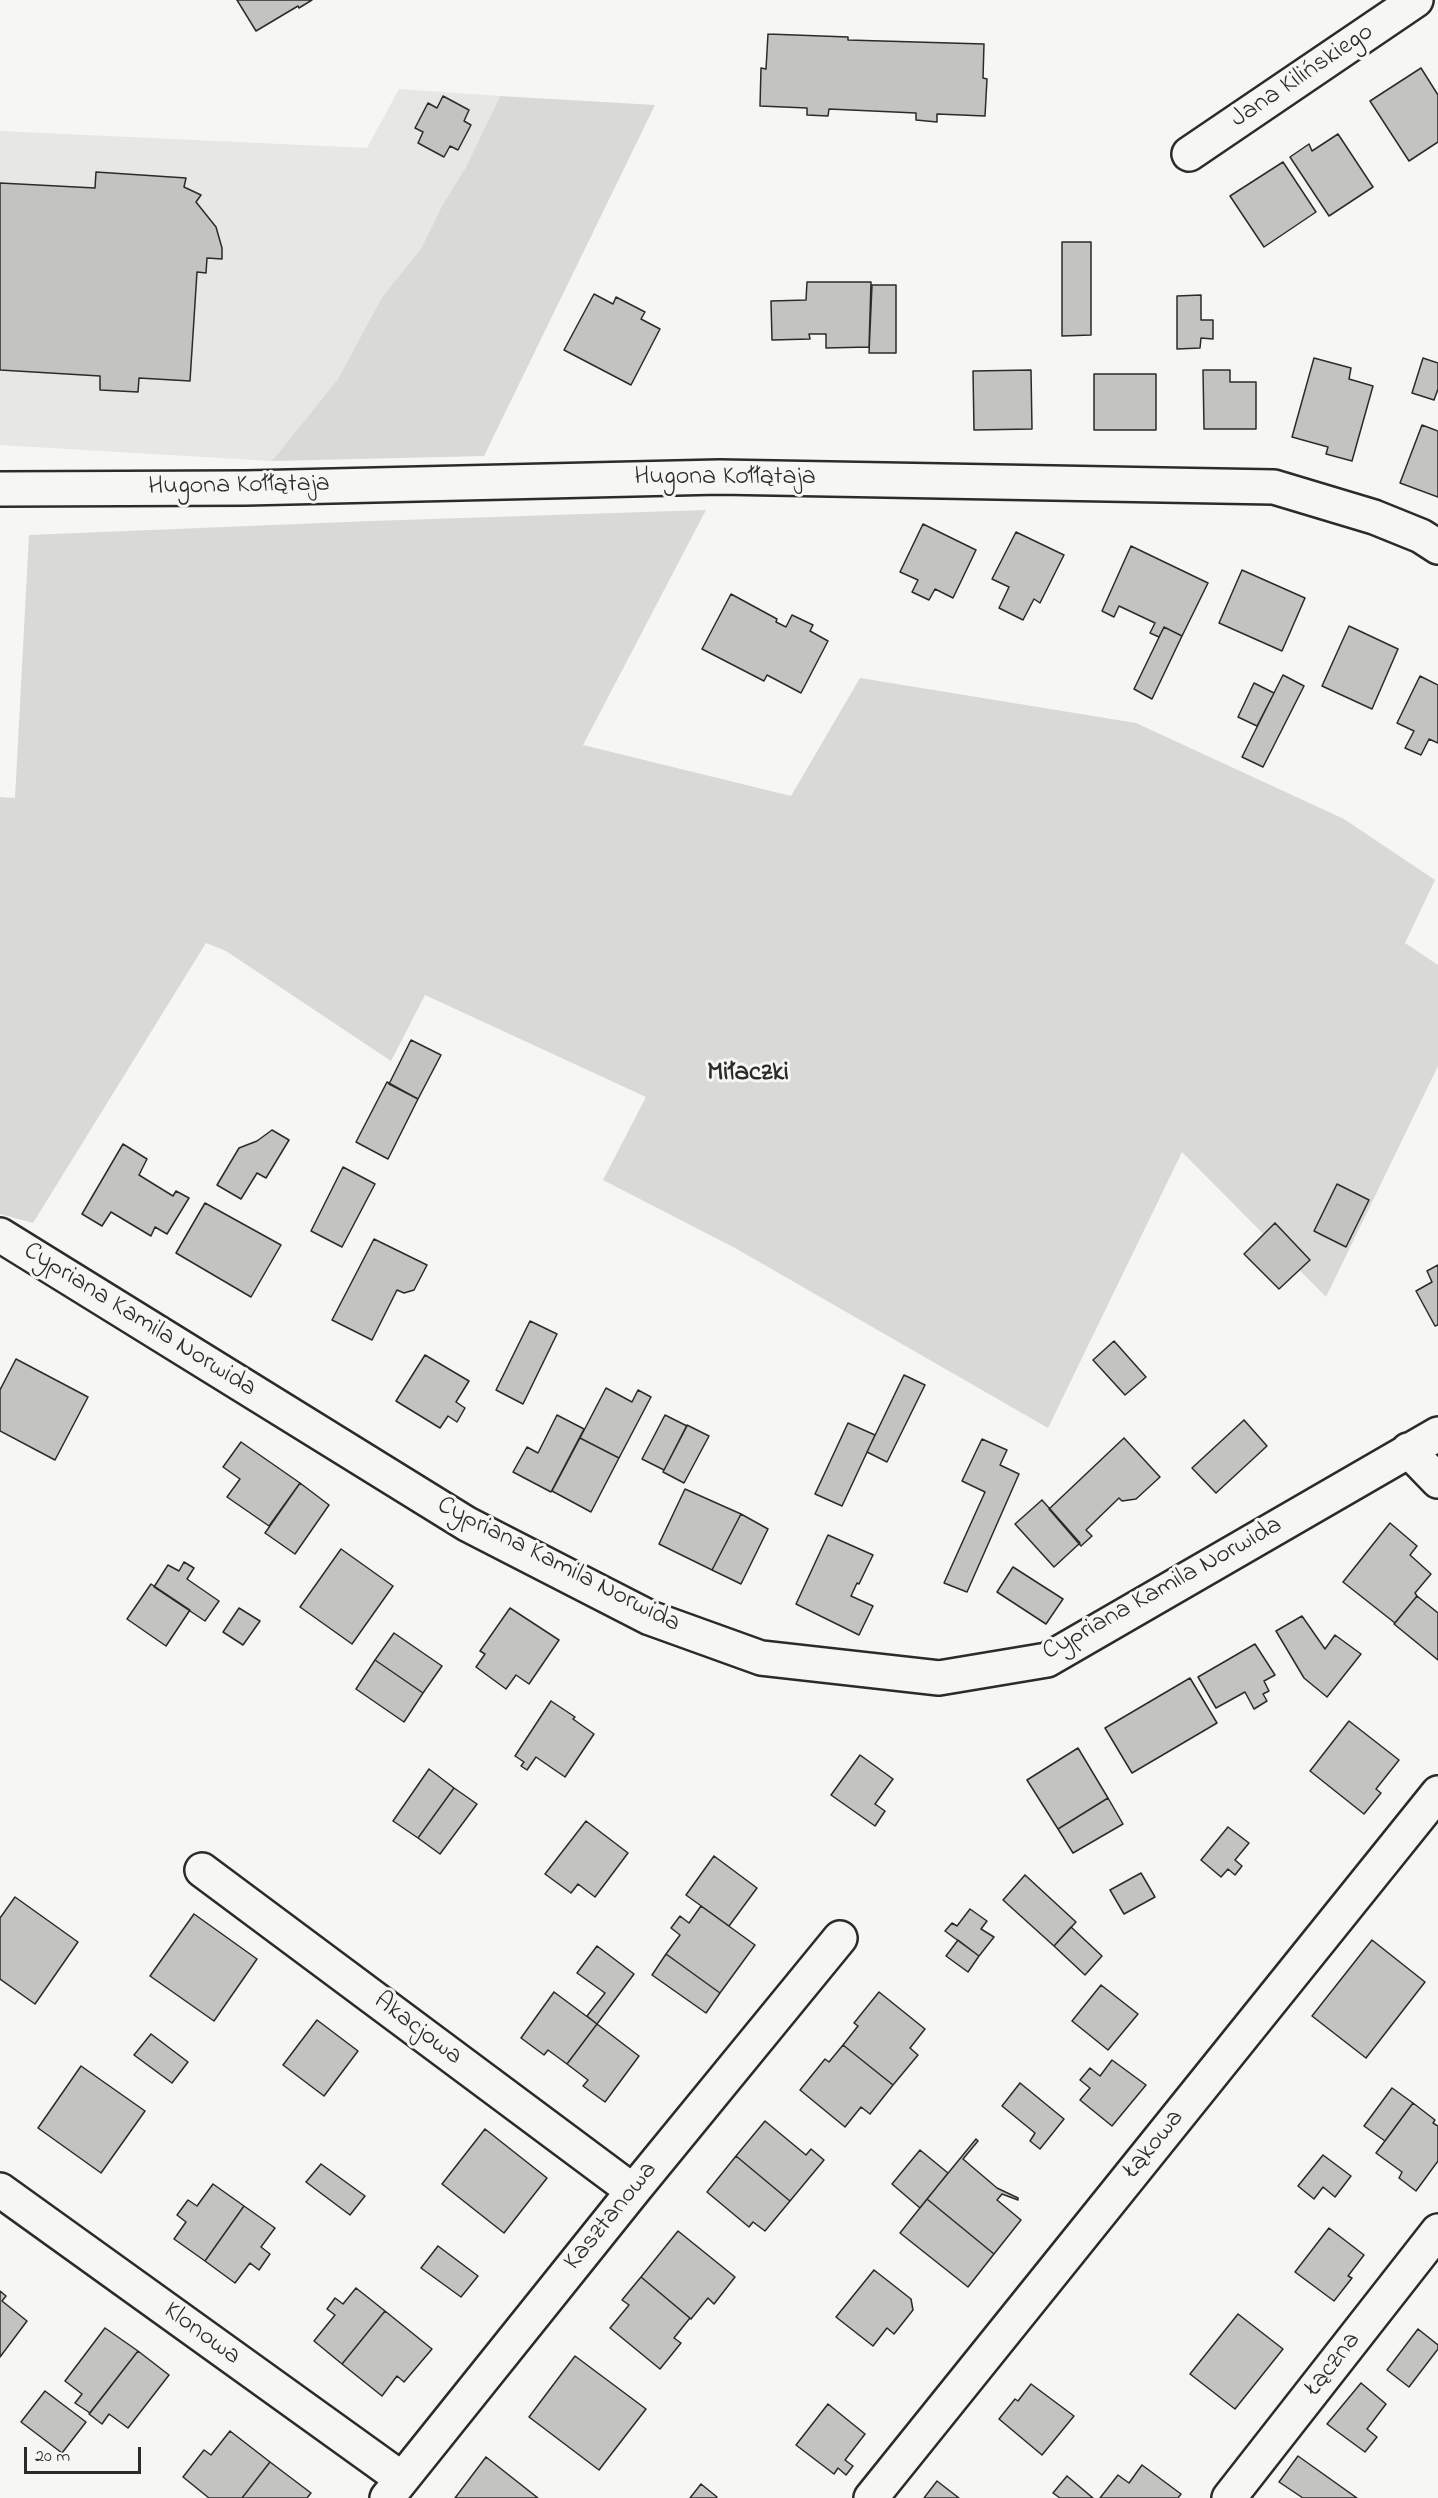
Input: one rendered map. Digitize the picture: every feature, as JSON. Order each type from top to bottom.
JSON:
[{"type":"street","name":"Jana Kilińskiego","points":[[1189,154],[1416,0]]},
{"type":"street","name":"Hugona Kołłątaja","points":[[0,489],[246,488],[719,477],[1274,487],[1374,517],[1421,537],[1438,547]]},
{"type":"street","name":"Cypriana Kamila Norwida","points":[[0,1235],[467,1524],[650,1618],[761,1658],[939,1678],[1047,1660],[1438,1434]]},
{"type":"street","points":[[1408,1450],[1438,1481]]},
{"type":"street","name":"Łąkowa","points":[[871,2498],[1438,1793]]},
{"type":"street","name":"Akacjowa","points":[[202,1870],[633,2191]]},
{"type":"street","name":"Kasztanowa","points":[[394,2489],[840,1938]]},
{"type":"street","name":"Klonowa","points":[[0,2190],[394,2489]]},
{"type":"street","name":"Łączna","points":[[1229,2498],[1438,2231]]},
{"type":"shaded area","points":[[399,89],[500,96],[466,167],[443,204],[421,249],[382,297],[338,379],[272,461],[0,445],[0,131],[367,148]]},
{"type":"shaded area","points":[[500,96],[655,105],[484,456],[272,461],[338,379],[382,297],[421,249],[443,204],[466,167]]},
{"type":"shaded area","points":[[706,510],[583,745],[791,796],[860,678],[1136,723],[1344,819],[1435,880],[1405,943],[1438,965],[1438,1066],[1326,1297],[1182,1152],[1048,1428],[735,1248],[603,1180],[646,1097],[425,995],[391,1061],[226,951],[206,943],[33,1223],[0,1214],[0,797],[15,798],[29,535]]},
{"type":"building","points":[[237,0],[312,0],[256,31]]},
{"type":"building","points":[[768,34],[848,37],[848,40],[984,44],[983,78],[987,79],[985,116],[937,114],[937,122],[916,120],[916,113],[829,109],[828,116],[807,115],[807,108],[760,106],[761,68],[766,69]]},
{"type":"building","points":[[1421,68],[1438,95],[1438,142],[1409,161],[1370,101]]},
{"type":"building","points":[[443,96],[469,110],[464,121],[471,125],[458,150],[450,146],[444,157],[418,143],[423,132],[415,128],[428,103],[437,108]]},
{"type":"building","points":[[1338,134],[1373,187],[1329,216],[1290,157],[1309,144],[1312,151]]},
{"type":"building","points":[[1283,162],[1316,212],[1264,247],[1230,196]]},
{"type":"building","points":[[96,172],[186,178],[184,187],[201,195],[196,202],[216,227],[222,248],[222,259],[207,258],[206,273],[197,272],[190,381],[139,378],[138,392],[100,390],[100,376],[0,370],[0,183],[95,188]]},
{"type":"building","points":[[1062,242],[1091,242],[1091,335],[1062,336]]},
{"type":"building","points":[[807,282],[871,282],[869,347],[826,348],[826,334],[809,334],[810,339],[772,340],[771,301],[806,300]]},
{"type":"building","points":[[872,285],[896,285],[896,353],[869,353]]},
{"type":"building","points":[[594,294],[613,304],[616,297],[645,312],[641,319],[660,329],[631,385],[564,350]]},
{"type":"building","points":[[1201,295],[1201,320],[1213,320],[1213,339],[1201,338],[1200,348],[1177,349],[1177,296]]},
{"type":"building","points":[[1314,358],[1351,368],[1349,379],[1373,386],[1352,461],[1326,454],[1328,447],[1292,437]]},
{"type":"building","points":[[1423,358],[1438,363],[1438,389],[1434,400],[1412,393]]},
{"type":"building","points":[[1031,370],[1032,429],[974,430],[973,371]]},
{"type":"building","points":[[1203,370],[1230,370],[1230,382],[1256,382],[1256,429],[1204,429]]},
{"type":"building","points":[[1094,374],[1156,374],[1156,430],[1094,430]]},
{"type":"building","points":[[1422,425],[1438,431],[1438,497],[1400,483]]},
{"type":"building","points":[[923,524],[976,550],[953,598],[935,589],[929,600],[912,592],[918,580],[900,572]]},
{"type":"building","points":[[1016,532],[1064,555],[1040,603],[1034,599],[1023,620],[999,608],[1009,587],[992,579]]},
{"type":"building","points":[[1131,546],[1208,583],[1182,636],[1164,627],[1159,637],[1150,633],[1155,623],[1119,606],[1114,617],[1102,611]]},
{"type":"building","points":[[1242,570],[1305,598],[1282,651],[1219,623]]},
{"type":"building","points":[[731,594],[777,619],[776,622],[786,627],[792,615],[813,625],[810,631],[828,641],[801,693],[767,675],[764,681],[702,649]]},
{"type":"building","points":[[1349,626],[1398,649],[1372,709],[1322,686]]},
{"type":"building","points":[[1164,627],[1182,636],[1152,699],[1134,689]]},
{"type":"building","points":[[1283,675],[1304,686],[1263,767],[1242,757]]},
{"type":"building","points":[[1420,676],[1438,685],[1438,743],[1429,739],[1421,755],[1405,748],[1414,731],[1397,723]]},
{"type":"building","points":[[1254,683],[1274,693],[1257,726],[1238,717]]},
{"type":"building","points":[[411,1040],[441,1055],[418,1099],[389,1084]]},
{"type":"building","points":[[387,1082],[418,1099],[388,1159],[356,1142]]},
{"type":"building","points":[[272,1130],[289,1140],[266,1178],[257,1173],[241,1199],[217,1185],[239,1148],[257,1141]]},
{"type":"building","points":[[123,1144],[147,1159],[139,1175],[173,1196],[176,1191],[189,1198],[167,1234],[155,1227],[151,1236],[111,1212],[102,1226],[82,1214]]},
{"type":"building","points":[[343,1167],[375,1184],[342,1247],[311,1231]]},
{"type":"building","points":[[1337,1184],[1369,1200],[1346,1247],[1314,1231]]},
{"type":"building","points":[[205,1203],[281,1245],[251,1297],[176,1253]]},
{"type":"building","points":[[1275,1223],[1310,1260],[1279,1289],[1244,1254]]},
{"type":"building","points":[[374,1239],[427,1265],[414,1290],[404,1293],[397,1290],[372,1340],[332,1320]]},
{"type":"building","points":[[1438,1265],[1438,1325],[1435,1326],[1416,1291],[1432,1282],[1427,1271]]},
{"type":"building","points":[[530,1321],[557,1334],[523,1404],[496,1390]]},
{"type":"building","points":[[1114,1341],[1146,1377],[1125,1395],[1093,1360]]},
{"type":"building","points":[[425,1355],[469,1381],[456,1402],[465,1408],[457,1422],[448,1416],[440,1428],[396,1401]]},
{"type":"building","points":[[16,1359],[88,1397],[55,1460],[0,1431],[0,1390]]},
{"type":"building","points":[[904,1375],[925,1385],[887,1462],[867,1452]]},
{"type":"building","points":[[606,1388],[632,1402],[638,1390],[651,1397],[619,1458],[580,1438]]},
{"type":"building","points":[[557,1415],[584,1429],[551,1492],[513,1472],[527,1447],[538,1453]]},
{"type":"building","points":[[665,1415],[687,1426],[664,1470],[642,1459]]},
{"type":"building","points":[[1244,1420],[1267,1446],[1216,1493],[1192,1468]]},
{"type":"building","points":[[848,1423],[875,1435],[842,1506],[815,1494]]},
{"type":"building","points":[[687,1425],[709,1436],[684,1483],[663,1472]]},
{"type":"building","points":[[580,1438],[619,1458],[591,1512],[552,1491]]},
{"type":"building","points":[[1124,1438],[1160,1477],[1136,1499],[1122,1501],[1119,1498],[1086,1530],[1092,1536],[1081,1546],[1049,1509]]},
{"type":"building","points":[[982,1439],[1007,1450],[1000,1465],[1019,1474],[967,1592],[944,1583],[985,1492],[962,1481]]},
{"type":"building","points":[[241,1442],[300,1483],[269,1526],[227,1497],[240,1479],[223,1467]]},
{"type":"building","points":[[300,1483],[329,1505],[295,1554],[265,1533]]},
{"type":"building","points":[[685,1489],[741,1514],[712,1570],[659,1544]]},
{"type":"building","points":[[1042,1500],[1080,1543],[1054,1567],[1015,1524]]},
{"type":"building","points":[[741,1514],[768,1529],[741,1584],[712,1570]]},
{"type":"building","points":[[1390,1523],[1417,1546],[1410,1555],[1431,1574],[1395,1623],[1343,1582]]},
{"type":"building","points":[[828,1535],[873,1555],[851,1596],[873,1606],[859,1635],[796,1604]]},
{"type":"building","points":[[341,1549],[393,1586],[352,1644],[300,1607]]},
{"type":"building","points":[[184,1562],[194,1568],[187,1579],[219,1601],[205,1621],[154,1587],[168,1565],[179,1571]]},
{"type":"building","points":[[1013,1567],[1063,1599],[1046,1624],[997,1592]]},
{"type":"building","points":[[151,1584],[190,1610],[166,1646],[127,1619]]},
{"type":"building","points":[[1417,1596],[1438,1613],[1438,1660],[1394,1624]]},
{"type":"building","points":[[239,1608],[260,1621],[243,1645],[223,1632]]},
{"type":"building","points":[[510,1608],[559,1640],[529,1684],[516,1675],[506,1689],[476,1667],[485,1654],[480,1651]]},
{"type":"building","points":[[1302,1616],[1325,1649],[1335,1635],[1361,1654],[1327,1697],[1304,1678],[1276,1631]]},
{"type":"building","points":[[394,1633],[442,1666],[423,1693],[375,1660]]},
{"type":"building","points":[[1255,1644],[1275,1675],[1264,1681],[1269,1691],[1263,1694],[1267,1701],[1254,1709],[1245,1692],[1216,1708],[1198,1677]]},
{"type":"building","points":[[375,1660],[423,1693],[404,1722],[356,1689]]},
{"type":"building","points":[[1190,1678],[1217,1723],[1132,1773],[1105,1728]]},
{"type":"building","points":[[551,1701],[575,1717],[573,1719],[594,1734],[565,1777],[536,1757],[527,1770],[521,1766],[524,1762],[515,1756]]},
{"type":"building","points":[[1349,1721],[1399,1760],[1376,1789],[1381,1793],[1364,1814],[1310,1771]]},
{"type":"building","points":[[1078,1748],[1108,1798],[1058,1829],[1027,1780]]},
{"type":"building","points":[[860,1755],[893,1779],[875,1804],[885,1811],[875,1826],[831,1795]]},
{"type":"building","points":[[429,1769],[454,1788],[418,1838],[393,1821]]},
{"type":"building","points":[[454,1788],[477,1804],[440,1854],[418,1838]]},
{"type":"building","points":[[1108,1798],[1123,1824],[1073,1853],[1058,1829]]},
{"type":"building","points":[[586,1821],[628,1853],[595,1897],[578,1884],[571,1893],[545,1874]]},
{"type":"building","points":[[1228,1827],[1249,1843],[1235,1860],[1242,1866],[1235,1875],[1228,1869],[1221,1877],[1201,1860]]},
{"type":"building","points":[[714,1856],[757,1888],[729,1926],[686,1895]]},
{"type":"building","points":[[1141,1873],[1155,1897],[1124,1914],[1110,1890]]},
{"type":"building","points":[[1025,1875],[1076,1922],[1054,1946],[1003,1900]]},
{"type":"building","points":[[15,1897],[78,1942],[35,2004],[0,1979],[0,1918]]},
{"type":"building","points":[[701,1906],[755,1945],[720,1993],[666,1954],[680,1935],[671,1928],[680,1916],[689,1923]]},
{"type":"building","points":[[970,1909],[987,1921],[981,1929],[994,1937],[979,1956],[945,1931],[952,1923],[957,1926]]},
{"type":"building","points":[[194,1914],[257,1959],[214,2021],[150,1976]]},
{"type":"building","points":[[1071,1927],[1102,1956],[1085,1975],[1054,1946]]},
{"type":"building","points":[[958,1940],[979,1956],[968,1972],[946,1956]]},
{"type":"building","points":[[1372,1940],[1425,1982],[1366,2058],[1312,2016]]},
{"type":"building","points":[[597,1946],[634,1974],[597,2024],[587,2016],[605,1993],[577,1973]]},
{"type":"building","points":[[666,1954],[720,1993],[706,2013],[652,1975]]},
{"type":"building","points":[[1101,1985],[1138,2014],[1108,2050],[1072,2021]]},
{"type":"building","points":[[554,1992],[597,2024],[567,2064],[548,2050],[544,2055],[521,2038]]},
{"type":"building","points":[[879,1992],[925,2029],[910,2048],[918,2055],[893,2085],[843,2045],[858,2026],[854,2023]]},
{"type":"building","points":[[317,2020],[358,2051],[324,2096],[283,2065]]},
{"type":"building","points":[[597,2024],[639,2056],[605,2102],[583,2086],[588,2080],[567,2064]]},
{"type":"building","points":[[151,2034],[188,2062],[172,2083],[134,2055]]},
{"type":"building","points":[[843,2045],[893,2085],[870,2114],[861,2107],[845,2127],[800,2090],[825,2059],[829,2062]]},
{"type":"building","points":[[1112,2060],[1146,2085],[1112,2126],[1080,2100],[1090,2088],[1080,2080],[1090,2068],[1100,2076]]},
{"type":"building","points":[[81,2066],[145,2111],[101,2173],[38,2128]]},
{"type":"building","points":[[1020,2083],[1064,2119],[1040,2149],[1030,2141],[1035,2133],[1002,2106]]},
{"type":"building","points":[[1392,2088],[1413,2103],[1385,2141],[1364,2126]]},
{"type":"building","points":[[1413,2103],[1435,2120],[1433,2123],[1438,2126],[1438,2161],[1416,2191],[1399,2178],[1402,2172],[1376,2153]]},
{"type":"building","points":[[765,2121],[806,2155],[811,2149],[824,2160],[790,2201],[736,2156]]},
{"type":"building","points":[[485,2129],[547,2178],[504,2233],[442,2184]]},
{"type":"building","points":[[976,2139],[978,2141],[963,2159],[997,2188],[1018,2198],[1018,2200],[1002,2194],[997,2200],[1021,2220],[994,2254],[927,2199]]},
{"type":"building","points":[[920,2150],[948,2173],[920,2208],[892,2184]]},
{"type":"building","points":[[1323,2155],[1351,2176],[1335,2197],[1323,2187],[1314,2199],[1298,2186]]},
{"type":"building","points":[[736,2156],[790,2201],[765,2231],[753,2222],[749,2227],[707,2192]]},
{"type":"building","points":[[321,2164],[365,2196],[350,2215],[306,2182]]},
{"type":"building","points":[[213,2184],[244,2206],[205,2261],[174,2239],[186,2222],[177,2215],[188,2200],[197,2206]]},
{"type":"building","points":[[927,2199],[994,2254],[968,2287],[900,2233]]},
{"type":"building","points":[[244,2206],[275,2228],[261,2247],[270,2254],[259,2270],[250,2263],[235,2283],[205,2261]]},
{"type":"building","points":[[1329,2228],[1364,2255],[1348,2276],[1352,2278],[1334,2301],[1295,2272]]},
{"type":"building","points":[[678,2231],[735,2277],[714,2304],[708,2298],[691,2319],[641,2277]]},
{"type":"building","points":[[438,2246],[478,2276],[461,2297],[421,2268]]},
{"type":"building","points":[[874,2270],[911,2299],[913,2310],[894,2334],[887,2328],[873,2346],[836,2317]]},
{"type":"building","points":[[641,2277],[690,2318],[674,2338],[681,2343],[660,2369],[610,2328],[629,2305],[622,2300]]},
{"type":"building","points":[[356,2288],[385,2311],[342,2364],[314,2341],[335,2315],[327,2309],[335,2298],[343,2304]]},
{"type":"building","points":[[0,2291],[6,2296],[2,2301],[27,2321],[0,2357]]},
{"type":"building","points":[[385,2311],[432,2349],[404,2382],[397,2376],[382,2396],[342,2364]]},
{"type":"building","points":[[1238,2314],[1283,2349],[1235,2409],[1190,2374]]},
{"type":"building","points":[[105,2328],[138,2351],[90,2413],[75,2403],[82,2394],[65,2381]]},
{"type":"building","points":[[1418,2329],[1438,2345],[1438,2349],[1409,2387],[1387,2370]]},
{"type":"building","points":[[138,2351],[169,2375],[128,2428],[109,2414],[102,2424],[89,2414]]},
{"type":"building","points":[[575,2356],[646,2409],[599,2470],[529,2417]]},
{"type":"building","points":[[1361,2383],[1386,2404],[1367,2429],[1377,2437],[1365,2452],[1327,2424]]},
{"type":"building","points":[[1031,2384],[1074,2416],[1042,2455],[999,2419],[1015,2399],[1018,2401]]},
{"type":"building","points":[[45,2391],[86,2422],[62,2453],[21,2422]]},
{"type":"building","points":[[828,2404],[865,2434],[845,2460],[853,2466],[846,2475],[838,2468],[834,2474],[796,2445]]},
{"type":"building","points":[[230,2431],[270,2462],[242,2498],[209,2498],[183,2477],[204,2450],[211,2455]]},
{"type":"building","points":[[1298,2456],[1357,2498],[1303,2498],[1279,2482]]},
{"type":"building","points":[[486,2457],[538,2498],[455,2498]]},
{"type":"building","points":[[270,2462],[311,2493],[307,2498],[242,2498]]},
{"type":"building","points":[[1142,2465],[1181,2494],[1178,2498],[1100,2498],[1118,2475],[1129,2483]]},
{"type":"building","points":[[1067,2476],[1093,2498],[1060,2498],[1053,2493]]},
{"type":"building","points":[[937,2481],[959,2498],[924,2498]]},
{"type":"building","points":[[701,2484],[717,2497],[690,2498]]},
{"type":"district","name":"Miłaczki","points":[[748,1075]]}]
